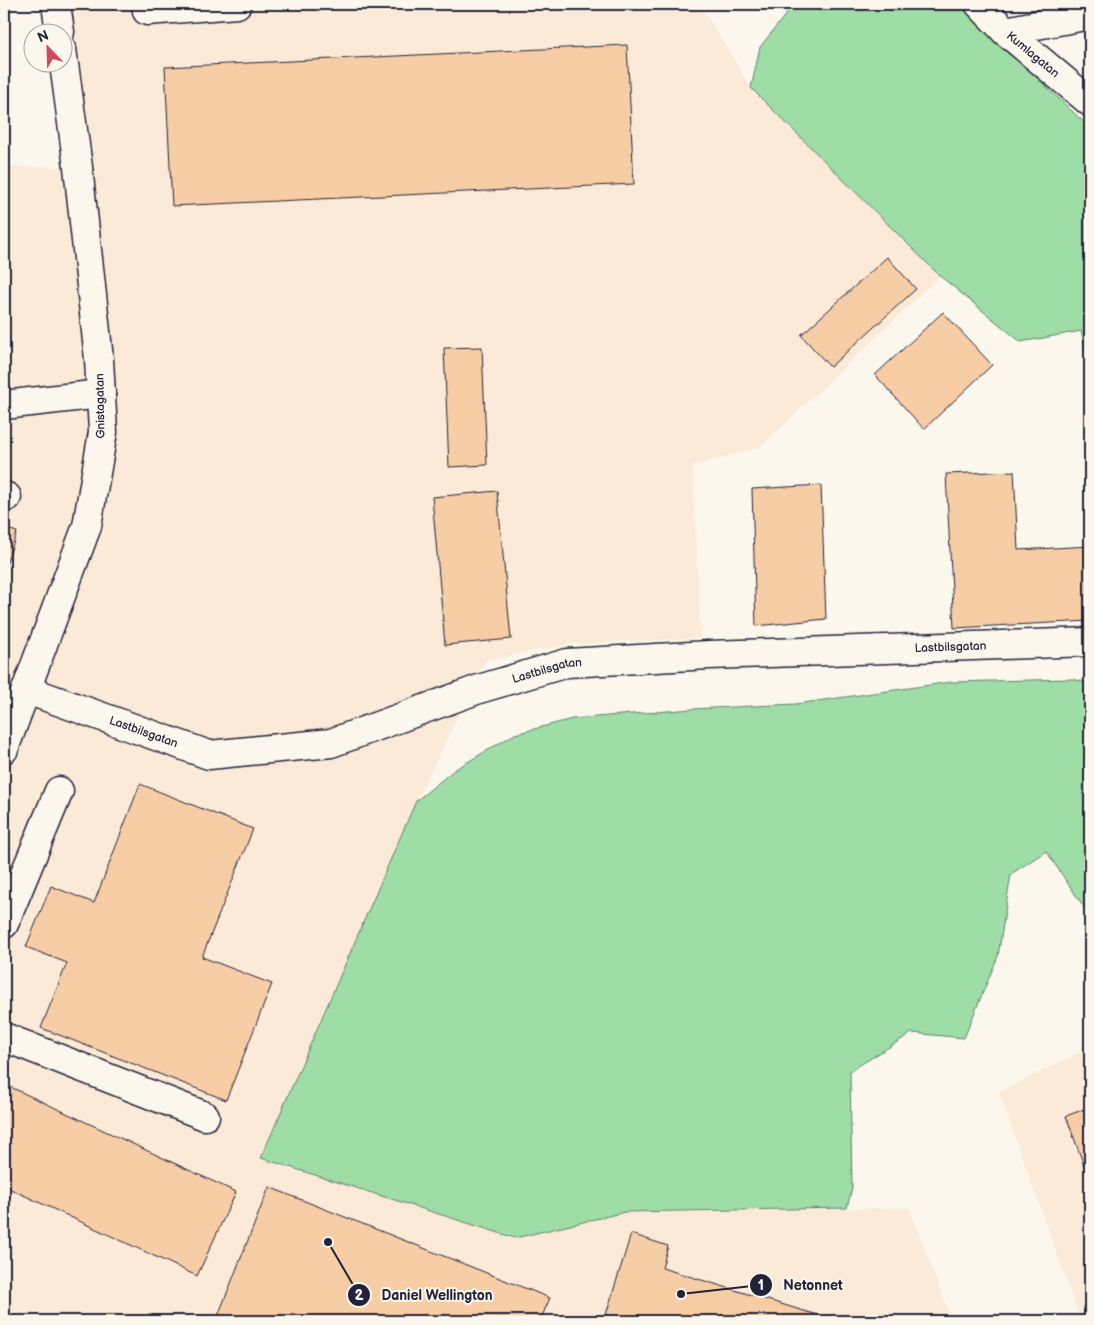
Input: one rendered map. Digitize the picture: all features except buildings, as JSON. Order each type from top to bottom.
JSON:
[{"type":"street","points":[[56,4],[59,22]]},
{"type":"street","points":[[146,4],[147,11],[237,4]]},
{"type":"street","name":"Kumlagatan","points":[[979,4],[1005,31],[1090,102]]},
{"type":"street","points":[[1005,31],[1090,15]]},
{"type":"street","name":"Gnistagatan","points":[[4,749],[87,526],[103,432],[99,358],[78,167],[65,72]]},
{"type":"street","points":[[4,405],[101,394]]},
{"type":"street","name":"Lastbilsgatan","points":[[26,690],[209,755],[330,742],[479,689],[567,663],[709,655],[1090,642]]},
{"type":"street","points":[[4,924],[59,791]]},
{"type":"street","points":[[4,1037],[205,1116]]},
{"type":"shaded area","points":[[56,4],[700,4],[751,88],[940,276],[760,447],[693,466],[700,638],[572,644],[486,660],[416,801],[261,1158],[515,1238],[625,1212],[909,1208],[952,1321],[4,1321],[4,167],[78,167],[65,72],[72,72],[72,22],[58,22]]},
{"type":"shaded area","points":[[1090,1048],[1090,1321],[1081,1321],[999,1092]]},
{"type":"green space","points":[[794,4],[959,4],[1090,128],[1090,367],[1081,331],[1021,342],[940,276],[751,88],[760,47]]},
{"type":"green space","points":[[1072,679],[1090,683],[1090,916],[1046,851],[1011,874],[998,956],[964,1038],[912,1033],[850,1071],[852,1188],[847,1208],[625,1212],[515,1238],[261,1158],[416,801],[454,770],[515,734],[572,719],[692,709],[796,704],[951,682]]},
{"type":"place","name":"Daniel Wellington","points":[[328,1242]]},
{"type":"place","name":"Netonnet","points":[[681,1294]]}]
